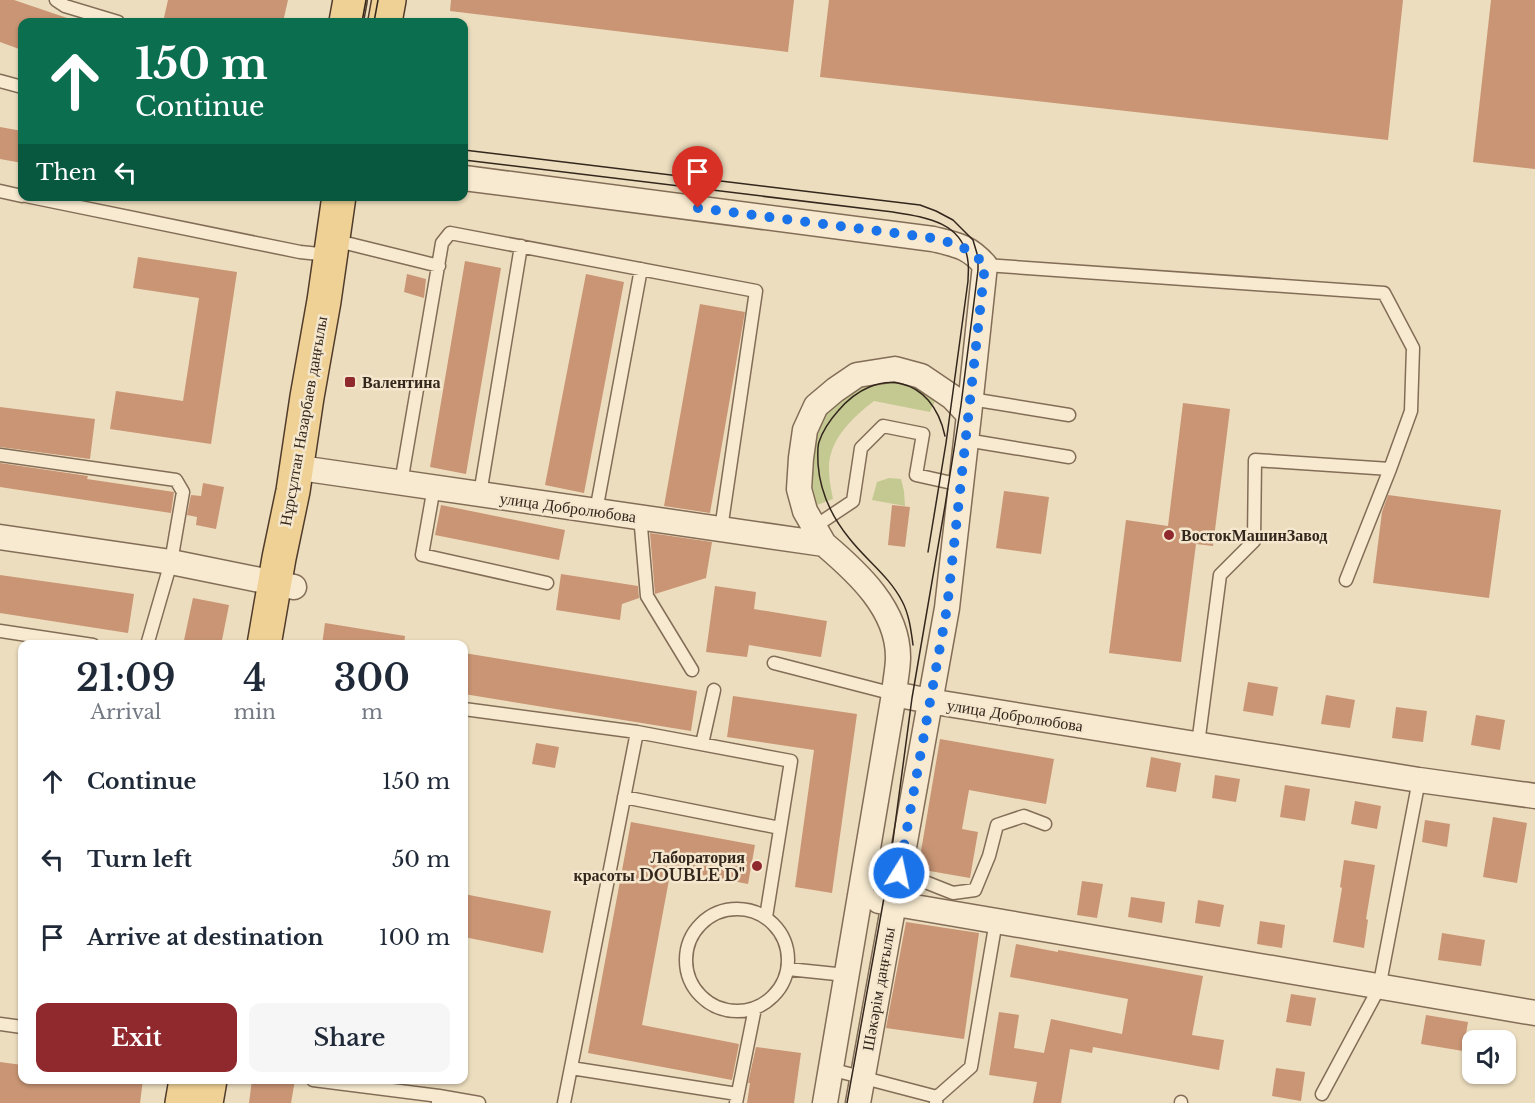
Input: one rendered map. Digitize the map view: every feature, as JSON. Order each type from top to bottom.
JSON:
[{"type":"main road","points":[[347,18],[350,0]]},
{"type":"main road","points":[[386,18],[389,0]]},
{"type":"main road","name":"Нұрсұлтан Назарбаев даңғылы","points":[[266,640],[284,585],[314,470],[340,249],[339,201]]},
{"type":"main road","name":"Нұрсұлтан Назарбаев даңғылы","points":[[285,640],[284,585],[293,491],[307,397],[340,249],[355,201]]},
{"type":"main road","points":[[182,1103],[185,1084]]},
{"type":"main road","points":[[206,1103],[209,1084]]},
{"type":"street","points":[[468,179],[933,238],[964,247],[985,265]]},
{"type":"street","name":"Шәкәрім даңғылы","points":[[858,1103],[947,608],[985,265]]},
{"type":"street","points":[[894,694],[898,656],[893,629],[878,599],[819,535],[805,511],[799,489],[805,430],[816,406],[857,375],[895,369],[921,376],[970,407]]},
{"type":"street","name":"улица Добролюбова","points":[[314,470],[721,529],[819,535]]},
{"type":"street","points":[[0,537],[171,562],[284,585]]},
{"type":"street","name":"Шәкәрім даңғылы","points":[[825,1103],[894,694]]},
{"type":"street","name":"улица Добролюбова","points":[[894,694],[1419,780],[1535,796]]},
{"type":"street","points":[[860,897],[1535,1013]]},
{"type":"lane","points":[[56,0],[65,6],[105,18]]},
{"type":"lane","points":[[0,81],[18,86]]},
{"type":"lane","points":[[0,191],[18,195]]},
{"type":"lane","points":[[49,201],[300,252],[340,249],[439,266]]},
{"type":"lane","points":[[401,483],[442,243],[450,232],[756,291],[721,529]]},
{"type":"lane","points":[[480,494],[521,246]]},
{"type":"lane","points":[[985,265],[1384,293],[1413,348],[1411,411],[1346,580]]},
{"type":"lane","points":[[596,511],[641,269]]},
{"type":"lane","points":[[970,407],[1069,415]]},
{"type":"lane","points":[[819,535],[853,501],[861,448],[883,426],[923,434],[916,475],[961,485]]},
{"type":"lane","points":[[966,441],[1069,458]]},
{"type":"lane","points":[[0,455],[176,480],[183,492],[171,562],[148,640]]},
{"type":"lane","points":[[1198,744],[1220,575],[1254,541],[1255,460],[1390,469]]},
{"type":"lane","points":[[434,487],[422,555],[546,583]]},
{"type":"lane","points":[[641,527],[647,596],[692,670]]},
{"type":"lane","points":[[0,631],[60,640]]},
{"type":"lane","points":[[774,663],[894,694]]},
{"type":"lane","points":[[702,744],[714,690]]},
{"type":"lane","points":[[468,710],[637,732],[791,761],[765,917]]},
{"type":"lane","points":[[564,1103],[637,732]]},
{"type":"lane","points":[[1322,1094],[1379,988],[1419,780]]},
{"type":"lane","points":[[624,797],[780,828]]},
{"type":"lane","points":[[865,865],[881,867],[953,893],[975,890],[989,856],[997,825],[1024,816],[1044,824]]},
{"type":"lane","points":[[746,909],[765,917],[777,928],[786,943],[788,969],[777,993],[755,1008],[735,1012],[714,1007],[698,994],[687,975],[685,954],[692,934],[706,919],[725,910],[746,909]]},
{"type":"lane","points":[[830,1069],[936,1100],[971,1067],[996,921]]},
{"type":"lane","points":[[788,969],[846,975]]},
{"type":"lane","points":[[571,1068],[736,1098],[755,1008]]},
{"type":"lane","points":[[0,1024],[18,1026]]},
{"type":"lane","points":[[338,1084],[438,1100],[479,1103]]},
{"type":"green space","points":[[874,378],[901,379],[936,399],[930,412],[874,401],[850,422],[837,439],[830,459],[829,470],[833,499],[817,505],[809,465],[810,445],[816,426],[842,399]]},
{"type":"green space","points":[[889,478],[901,479],[905,506],[872,500],[877,482]]},
{"type":"building","points":[[0,0],[14,0],[67,18],[18,18],[18,49],[0,42]]},
{"type":"building","points":[[168,0],[288,0],[284,18],[164,18]]},
{"type":"building","points":[[451,0],[794,0],[788,52],[450,11]]},
{"type":"building","points":[[829,0],[1403,0],[1388,140],[820,77]]},
{"type":"building","points":[[1491,0],[1535,0],[1535,169],[1473,162]]},
{"type":"building","points":[[0,127],[18,130],[18,162],[0,159]]},
{"type":"building","points":[[138,257],[237,272],[211,444],[110,429],[116,391],[183,401],[199,298],[133,288]]},
{"type":"building","points":[[465,261],[501,268],[466,474],[430,467]]},
{"type":"building","points":[[407,274],[426,279],[424,298],[404,292]]},
{"type":"building","points":[[586,274],[624,282],[584,493],[545,485]]},
{"type":"building","points":[[700,304],[745,312],[710,513],[664,506]]},
{"type":"building","name":"ВостокМашинЗавод","points":[[1183,403],[1230,409],[1213,546],[1196,544],[1181,662],[1109,653],[1126,520],[1168,526]]},
{"type":"building","points":[[0,407],[95,419],[90,459],[0,447]]},
{"type":"building","points":[[0,463],[174,492],[171,513],[0,487]]},
{"type":"building","points":[[203,483],[224,487],[216,529],[196,525],[197,517],[187,515],[191,495],[201,496]]},
{"type":"building","points":[[1004,491],[1049,497],[1041,554],[996,548]]},
{"type":"building","points":[[1388,495],[1501,510],[1489,598],[1373,583],[1382,512]]},
{"type":"building","points":[[441,505],[565,530],[559,560],[435,535]]},
{"type":"building","points":[[892,505],[910,507],[905,547],[888,545]]},
{"type":"building","points":[[650,533],[712,542],[706,578],[655,594]]},
{"type":"building","points":[[561,574],[638,586],[639,598],[622,604],[620,620],[556,610]]},
{"type":"building","points":[[0,575],[134,594],[128,633],[0,613]]},
{"type":"building","points":[[715,586],[756,592],[754,609],[827,621],[821,657],[749,645],[747,657],[706,652]]},
{"type":"building","points":[[193,598],[229,605],[222,640],[184,640]]},
{"type":"building","points":[[325,623],[405,636],[405,640],[323,640]]},
{"type":"building","points":[[468,654],[697,691],[691,731],[468,695]]},
{"type":"building","points":[[1248,682],[1278,687],[1273,716],[1243,711]]},
{"type":"building","points":[[1326,695],[1355,700],[1350,728],[1321,724]]},
{"type":"building","points":[[733,696],[857,714],[832,893],[795,887],[814,750],[727,737]]},
{"type":"building","points":[[1396,707],[1427,711],[1423,742],[1392,738]]},
{"type":"building","points":[[1476,715],[1505,720],[1500,750],[1471,745]]},
{"type":"building","points":[[940,739],[1054,759],[1046,804],[969,790],[962,829],[978,832],[970,878],[918,869]]},
{"type":"building","points":[[536,743],[559,747],[555,768],[532,764]]},
{"type":"building","points":[[1151,757],[1181,763],[1176,792],[1146,787]]},
{"type":"building","points":[[1215,775],[1240,779],[1236,802],[1212,798]]},
{"type":"building","points":[[1285,785],[1310,789],[1305,821],[1280,817]]},
{"type":"building","points":[[1355,801],[1381,806],[1377,829],[1351,824]]},
{"type":"building","points":[[1493,817],[1527,823],[1517,883],[1483,877]]},
{"type":"building","points":[[1425,820],[1450,824],[1447,847],[1422,842]]},
{"type":"building","points":[[631,822],[755,845],[748,884],[671,869],[642,1025],[739,1044],[732,1080],[588,1053]]},
{"type":"building","points":[[1344,860],[1375,865],[1366,919],[1368,920],[1364,948],[1333,942]]},
{"type":"building","points":[[1082,881],[1103,884],[1097,918],[1077,915]]},
{"type":"building","points":[[468,895],[551,911],[543,953],[468,938]]},
{"type":"building","points":[[1131,897],[1165,902],[1162,923],[1128,917]]},
{"type":"building","points":[[1198,900],[1224,905],[1220,927],[1195,923]]},
{"type":"building","points":[[1260,921],[1285,925],[1282,948],[1257,944]]},
{"type":"building","points":[[906,922],[979,933],[964,1039],[886,1028]]},
{"type":"building","points":[[1442,933],[1485,940],[1481,966],[1438,960]]},
{"type":"building","points":[[1016,944],[1203,976],[1192,1035],[1224,1040],[1219,1070],[1093,1047],[1092,1053],[1070,1049],[1061,1103],[1033,1103],[1037,1082],[989,1075],[999,1012],[1019,1015],[1014,1048],[1044,1053],[1051,1019],[1122,1034],[1128,999],[1010,977]]},
{"type":"building","points":[[1291,994],[1316,998],[1311,1026],[1286,1022]]},
{"type":"building","points":[[1426,1015],[1468,1022],[1467,1030],[1462,1030],[1462,1051],[1421,1044]]},
{"type":"building","points":[[756,1047],[801,1053],[794,1103],[747,1103],[750,1083],[748,1083]]},
{"type":"building","points":[[0,1062],[18,1064],[18,1084],[142,1084],[140,1103],[0,1103]]},
{"type":"building","points":[[1276,1068],[1305,1072],[1301,1101],[1272,1096]]},
{"type":"building","points":[[251,1084],[294,1084],[291,1103],[249,1103]]},
{"type":"tram line","points":[[363,18],[366,0]]},
{"type":"tram line","points":[[375,18],[378,0]]},
{"type":"tram line","points":[[468,150],[920,205],[953,220],[973,240],[978,257],[978,270],[961,405],[912,698],[889,870],[847,1103]]},
{"type":"tram line","points":[[468,160],[893,212],[930,219],[951,230],[965,249],[968,281],[946,443],[928,552]]},
{"type":"tram line","points":[[913,645],[906,611],[897,592],[849,538],[837,522],[828,504],[819,474],[818,444],[838,411],[853,396],[869,387],[886,383],[901,384],[916,390],[928,400],[938,416],[945,436]]},
{"type":"place","name":"Валентина","points":[[350,382]]},
{"type":"place","name":"ВостокМашинЗавод","points":[[1169,535]]},
{"type":"place","name":"Лаборатория красоты DOUBLE D\"","points":[[757,866]]},
{"type":"route","points":[[698,208],[933,238],[964,247],[985,265],[947,608],[899,873]]}]
